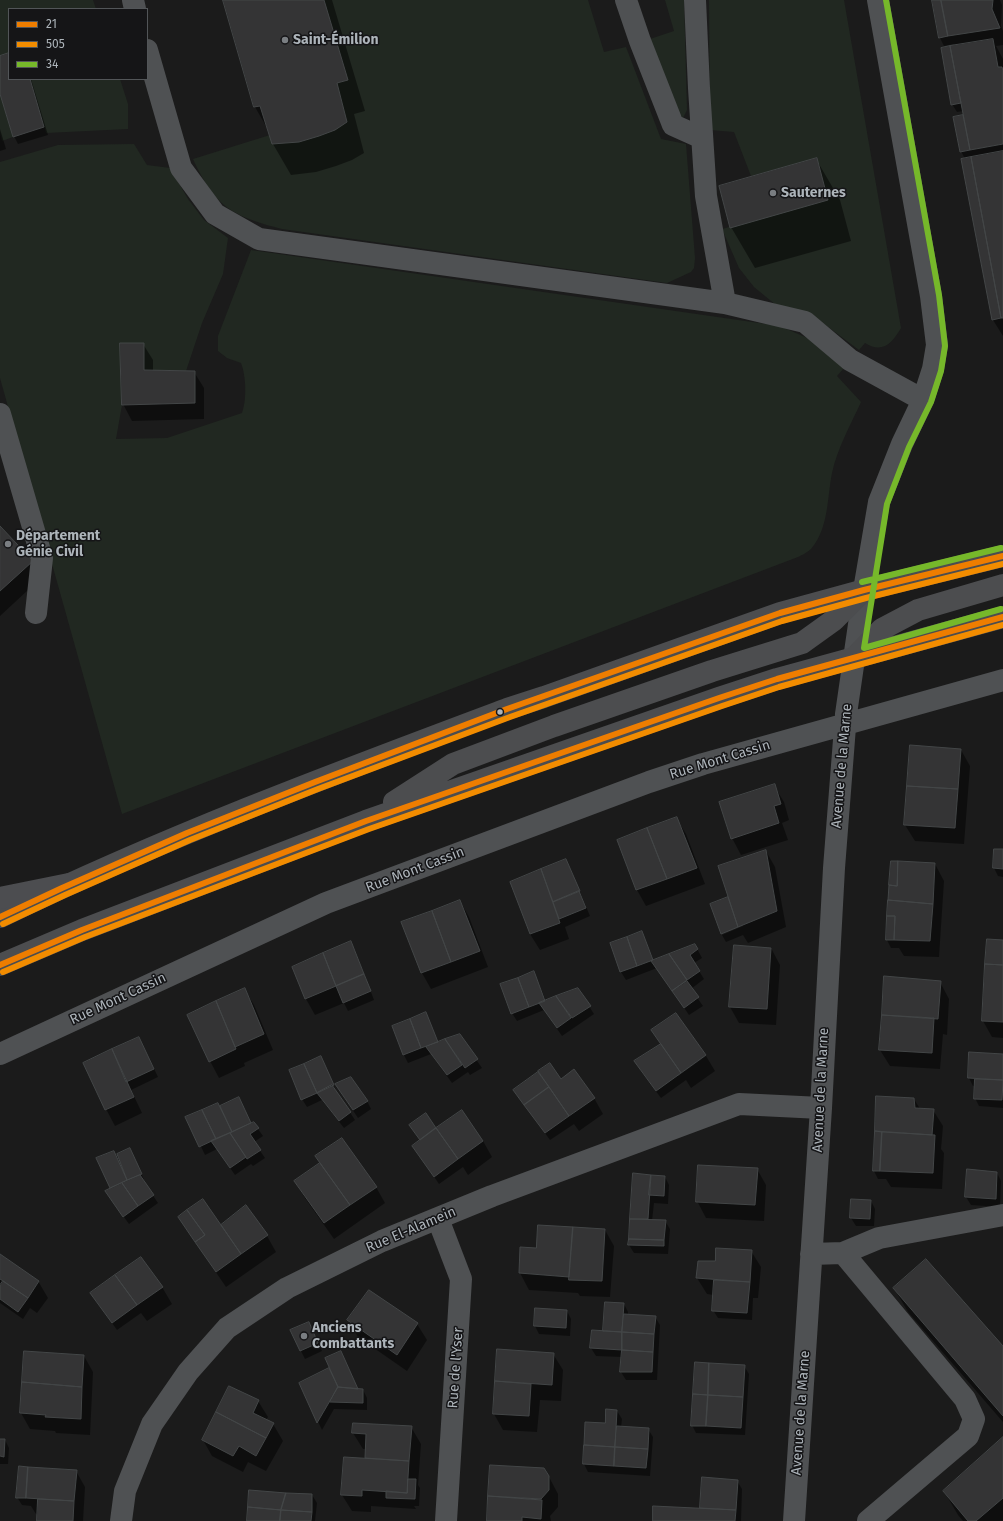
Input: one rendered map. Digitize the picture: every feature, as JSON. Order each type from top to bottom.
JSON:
[{"type":"highway","points":[[0,898],[69,884]]},
{"type":"main road","points":[[0,917],[69,884],[246,809],[508,709],[780,613],[864,590],[1003,556]]},
{"type":"main road","points":[[854,659],[882,629],[918,610],[1003,585]]},
{"type":"main road","points":[[366,821],[453,764],[554,726],[712,671],[802,643],[834,620],[864,590]]},
{"type":"main road","points":[[0,965],[82,930],[366,821],[719,698],[777,679],[1003,617]]},
{"type":"street","points":[[626,0],[640,41],[673,125],[702,138]]},
{"type":"street","points":[[695,0],[706,196],[725,303]]},
{"type":"street","name":"Avenue de la Marne","points":[[794,1521],[821,1108],[835,854],[845,724],[864,590],[879,502],[899,449],[922,400],[933,369],[937,345],[932,296],[878,0]]},
{"type":"street","points":[[148,53],[181,168],[215,214],[259,238],[725,303],[805,322],[850,360],[922,400]]},
{"type":"street","points":[[0,414],[42,558],[36,613]]},
{"type":"street","name":"Rue Mont Cassin","points":[[0,1054],[326,903],[649,782],[703,764],[1003,680]]},
{"type":"street","name":"Rue El-Alamein","points":[[121,1521],[126,1491],[152,1424],[188,1372],[227,1328],[287,1288],[382,1241],[492,1196],[739,1104],[821,1108]]},
{"type":"street","points":[[811,1254],[843,1253],[880,1238],[1003,1215]]},
{"type":"street","name":"Rue de l'Yser","points":[[438,1219],[461,1279],[446,1521]]},
{"type":"street","points":[[843,1253],[965,1399],[974,1419],[968,1436],[868,1521]]},
{"type":"shaded area","points":[[0,0],[93,0],[96,8],[8,8],[8,53],[0,56]]},
{"type":"shaded area","points":[[324,0],[588,0],[604,52],[626,47],[661,139],[686,144],[695,258],[694,268],[691,272],[667,283],[282,229],[250,219],[227,207],[209,188],[193,159],[270,135],[272,144],[311,138],[347,122],[337,83],[348,80]]},
{"type":"shaded area","points":[[665,0],[684,0],[687,110],[683,118],[679,115],[650,39],[674,31]]},
{"type":"shaded area","points":[[709,0],[844,0],[901,328],[894,338],[886,345],[877,347],[865,343],[859,350],[816,318],[776,305],[754,287],[739,268],[722,229],[828,200],[817,158],[751,176],[734,132],[710,130]]},
{"type":"shaded area","points":[[30,80],[120,80],[128,104],[128,129],[46,133]]},
{"type":"shaded area","points":[[0,94],[13,137],[2,141],[0,133]]},
{"type":"shaded area","points":[[134,144],[147,165],[170,168],[188,199],[204,220],[228,238],[223,274],[202,323],[186,371],[144,370],[144,343],[120,343],[122,405],[116,439],[167,438],[242,413],[245,395],[243,368],[241,363],[227,358],[218,351],[218,336],[251,250],[780,326],[814,341],[844,368],[837,376],[861,402],[834,464],[824,522],[817,541],[810,550],[798,557],[122,814],[0,378],[0,162],[58,145]]},
{"type":"building","name":"Saint-Émilion","points":[[223,0],[324,0],[348,80],[337,83],[347,122],[335,130],[299,142],[272,144],[260,106],[254,107]]},
{"type":"building","points":[[932,0],[941,0],[948,36],[939,38]]},
{"type":"building","points":[[941,0],[993,0],[992,9],[1000,28],[948,36]]},
{"type":"building","points":[[993,39],[998,67],[1002,67],[1003,71],[1003,144],[970,150],[950,46]]},
{"type":"building","points":[[950,46],[961,103],[951,105],[941,48]]},
{"type":"building","points":[[8,53],[8,80],[30,80],[44,127],[13,137],[0,94],[0,56]]},
{"type":"building","points":[[963,115],[970,150],[960,152],[953,117]]},
{"type":"building","points":[[1003,151],[1003,318],[1001,318],[971,157]]},
{"type":"building","points":[[971,157],[1001,318],[992,320],[961,159]]},
{"type":"building","name":"Sauternes","points":[[817,158],[828,200],[730,228],[719,186]]},
{"type":"building","points":[[120,343],[144,343],[144,370],[195,371],[195,403],[122,405]]},
{"type":"building","name":"Département Génie Civil","points":[[0,526],[33,561],[0,591]]},
{"type":"building","points":[[910,745],[961,749],[958,789],[907,786]]},
{"type":"building","points":[[775,784],[781,804],[774,806],[779,823],[731,839],[719,802]]},
{"type":"building","points":[[907,786],[958,789],[955,828],[904,825]]},
{"type":"building","points":[[677,817],[697,868],[667,879],[647,828]]},
{"type":"building","points":[[647,828],[667,879],[636,890],[617,840]]},
{"type":"building","points":[[994,849],[1003,849],[1003,869],[993,868]]},
{"type":"building","points":[[766,850],[777,911],[738,927],[718,866]]},
{"type":"building","points":[[566,859],[580,891],[553,902],[541,869]]},
{"type":"building","points":[[891,861],[898,861],[897,886],[889,885]]},
{"type":"building","points":[[898,861],[935,863],[933,904],[888,900],[889,885],[897,886]]},
{"type":"building","points":[[541,869],[560,923],[530,934],[510,882]]},
{"type":"building","points":[[579,891],[586,908],[559,919],[553,902]]},
{"type":"building","points":[[728,897],[738,927],[721,934],[710,904]]},
{"type":"building","points":[[460,900],[480,951],[451,962],[432,911]]},
{"type":"building","points":[[888,900],[933,904],[930,941],[894,940],[895,916],[887,916]]},
{"type":"building","points":[[432,911],[451,962],[421,973],[401,922]]},
{"type":"building","points":[[887,916],[895,916],[894,940],[886,940]]},
{"type":"building","points":[[642,931],[653,960],[637,966],[627,937]]},
{"type":"building","points":[[627,937],[637,966],[620,972],[610,943]]},
{"type":"building","points":[[987,939],[1003,940],[1003,965],[985,964]]},
{"type":"building","points":[[351,941],[364,974],[336,986],[323,953]]},
{"type":"building","points":[[695,944],[698,949],[690,955],[700,971],[687,980],[669,954]]},
{"type":"building","points":[[734,945],[771,948],[767,1009],[729,1007]]},
{"type":"building","points":[[323,953],[336,986],[305,999],[292,967]]},
{"type":"building","points":[[669,954],[687,980],[672,991],[651,961]]},
{"type":"building","points":[[985,964],[1003,965],[1003,1022],[982,1021]]},
{"type":"building","points":[[534,971],[545,1001],[529,1007],[518,978]]},
{"type":"building","points":[[364,974],[371,991],[343,1003],[336,986]]},
{"type":"building","points":[[884,976],[941,981],[938,1019],[882,1015]]},
{"type":"building","points":[[518,978],[529,1007],[511,1014],[500,984]]},
{"type":"building","points":[[687,981],[699,997],[684,1008],[672,991]]},
{"type":"building","points":[[245,988],[264,1034],[235,1047],[216,1001]]},
{"type":"building","points":[[578,988],[591,1006],[572,1018],[556,996]]},
{"type":"building","points":[[556,996],[571,1018],[557,1028],[539,1003]]},
{"type":"building","points":[[216,1001],[236,1049],[209,1062],[187,1015]]},
{"type":"building","points":[[426,1012],[438,1042],[421,1048],[410,1019]]},
{"type":"building","points":[[676,1013],[706,1055],[681,1073],[651,1030]]},
{"type":"building","points":[[882,1015],[934,1018],[932,1053],[879,1050]]},
{"type":"building","points":[[410,1019],[421,1048],[403,1055],[392,1026]]},
{"type":"building","points":[[460,1034],[478,1059],[465,1068],[445,1039]]},
{"type":"building","points":[[139,1037],[154,1069],[126,1082],[112,1049]]},
{"type":"building","points":[[445,1039],[462,1065],[447,1075],[426,1047]]},
{"type":"building","points":[[661,1044],[681,1073],[656,1091],[634,1061]]},
{"type":"building","points":[[112,1049],[134,1097],[105,1110],[83,1063]]},
{"type":"building","points":[[969,1052],[1003,1054],[1003,1080],[968,1078]]},
{"type":"building","points":[[321,1056],[334,1085],[317,1093],[304,1064]]},
{"type":"building","points":[[550,1063],[561,1079],[574,1069],[595,1098],[569,1116],[538,1071]]},
{"type":"building","points":[[304,1064],[317,1093],[301,1100],[289,1070]]},
{"type":"building","points":[[538,1072],[549,1087],[524,1105],[513,1090]]},
{"type":"building","points":[[351,1077],[368,1101],[353,1110],[335,1084]]},
{"type":"building","points":[[975,1079],[1003,1080],[1002,1100],[974,1099]]},
{"type":"building","points":[[332,1085],[351,1112],[339,1121],[317,1093]]},
{"type":"building","points":[[549,1087],[569,1116],[545,1133],[524,1105]]},
{"type":"building","points":[[876,1096],[914,1098],[915,1108],[934,1109],[932,1135],[875,1131]]},
{"type":"building","points":[[239,1097],[251,1123],[232,1132],[220,1106]]},
{"type":"building","points":[[218,1103],[232,1132],[216,1139],[202,1110]]},
{"type":"building","points":[[202,1110],[216,1139],[199,1147],[185,1117]]},
{"type":"building","points":[[462,1110],[483,1141],[458,1159],[436,1128]]},
{"type":"building","points":[[426,1113],[436,1128],[420,1140],[409,1125]]},
{"type":"building","points":[[254,1122],[259,1128],[250,1134],[261,1150],[247,1159],[230,1133]]},
{"type":"building","points":[[436,1128],[458,1159],[434,1177],[412,1146]]},
{"type":"building","points":[[875,1131],[882,1132],[880,1171],[873,1171]]},
{"type":"building","points":[[882,1132],[935,1135],[933,1173],[880,1171]]},
{"type":"building","points":[[230,1133],[246,1157],[230,1168],[211,1141]]},
{"type":"building","points":[[342,1138],[377,1187],[350,1205],[315,1156]]},
{"type":"building","points":[[130,1148],[142,1174],[127,1180],[117,1154]]},
{"type":"building","points":[[114,1151],[127,1180],[110,1188],[96,1158]]},
{"type":"building","points":[[320,1163],[350,1205],[324,1223],[294,1181]]},
{"type":"building","points":[[698,1165],[758,1168],[755,1205],[696,1202]]},
{"type":"building","points":[[967,1169],[997,1172],[996,1199],[965,1197]]},
{"type":"building","points":[[633,1173],[651,1175],[648,1219],[630,1219]]},
{"type":"building","points":[[140,1175],[154,1195],[138,1206],[122,1183]]},
{"type":"building","points":[[651,1175],[665,1176],[664,1196],[649,1195]]},
{"type":"building","points":[[122,1183],[138,1206],[123,1217],[105,1191]]},
{"type":"building","points":[[203,1199],[241,1254],[216,1272],[195,1242],[205,1235],[187,1210]]},
{"type":"building","points":[[851,1199],[871,1200],[870,1219],[850,1218]]},
{"type":"building","points":[[246,1205],[268,1235],[241,1254],[221,1225]]},
{"type":"building","points":[[187,1210],[205,1235],[195,1242],[178,1217]]},
{"type":"building","points":[[630,1219],[666,1220],[664,1240],[629,1239]]},
{"type":"building","points":[[538,1225],[573,1227],[569,1277],[519,1273],[520,1247],[536,1248]]},
{"type":"building","points":[[573,1227],[605,1229],[602,1281],[569,1280]]},
{"type":"building","points":[[629,1239],[664,1240],[664,1246],[628,1245]]},
{"type":"building","points":[[716,1248],[752,1250],[750,1282],[696,1278],[698,1261],[715,1261]]},
{"type":"building","points":[[0,1254],[39,1281],[28,1298],[0,1279]]},
{"type":"building","points":[[141,1257],[163,1287],[137,1305],[115,1275]]},
{"type":"building","points":[[926,1259],[1003,1346],[1003,1416],[893,1288]]},
{"type":"building","points":[[115,1275],[137,1305],[112,1323],[90,1293]]},
{"type":"building","points":[[714,1280],[750,1282],[747,1313],[712,1311]]},
{"type":"building","points":[[3,1281],[28,1298],[18,1312],[0,1299],[0,1285]]},
{"type":"building","points":[[369,1290],[418,1323],[397,1355],[347,1320]]},
{"type":"building","points":[[605,1302],[624,1303],[622,1332],[603,1331]]},
{"type":"building","points":[[535,1308],[567,1310],[566,1328],[534,1326]]},
{"type":"building","points":[[624,1314],[656,1316],[654,1334],[622,1332]]},
{"type":"building","name":"Anciens Combattants","points":[[309,1322],[318,1343],[300,1351],[290,1330]]},
{"type":"building","points":[[592,1330],[622,1332],[622,1350],[590,1348]]},
{"type":"building","points":[[622,1332],[654,1334],[653,1352],[622,1350]]},
{"type":"building","points":[[497,1349],[554,1353],[552,1385],[495,1381]]},
{"type":"building","points":[[622,1350],[653,1352],[652,1372],[620,1372]]},
{"type":"building","points":[[24,1351],[84,1355],[82,1387],[22,1382]]},
{"type":"building","points":[[341,1351],[358,1389],[338,1387],[325,1358]]},
{"type":"building","points":[[695,1362],[709,1363],[708,1395],[693,1394]]},
{"type":"building","points":[[709,1363],[745,1365],[743,1397],[708,1395]]},
{"type":"building","points":[[329,1368],[338,1387],[317,1423],[299,1383]]},
{"type":"building","points":[[495,1381],[531,1384],[529,1416],[493,1414]]},
{"type":"building","points":[[22,1382],[82,1387],[81,1419],[45,1417],[46,1415],[20,1413]]},
{"type":"building","points":[[229,1386],[259,1400],[253,1413],[274,1423],[266,1438],[216,1412]]},
{"type":"building","points":[[338,1387],[363,1389],[363,1403],[330,1402]]},
{"type":"building","points":[[693,1394],[708,1395],[706,1426],[691,1426]]},
{"type":"building","points":[[708,1395],[743,1397],[741,1428],[706,1426]]},
{"type":"building","points":[[606,1409],[617,1410],[615,1447],[584,1445],[585,1422],[605,1423]]},
{"type":"building","points":[[216,1412],[266,1438],[256,1456],[239,1446],[233,1456],[202,1440]]},
{"type":"building","points":[[353,1423],[412,1426],[409,1461],[365,1458],[366,1434],[352,1433]]},
{"type":"building","points":[[617,1426],[649,1428],[648,1449],[615,1447]]},
{"type":"building","points":[[1003,1437],[1003,1498],[976,1521],[968,1521],[943,1491]]},
{"type":"building","points":[[0,1439],[5,1439],[4,1457],[0,1456]]},
{"type":"building","points":[[584,1445],[615,1447],[614,1466],[583,1464]]},
{"type":"building","points":[[615,1447],[648,1449],[646,1468],[614,1466]]},
{"type":"building","points":[[344,1457],[409,1461],[407,1493],[362,1490],[362,1496],[341,1495]]},
{"type":"building","points":[[490,1465],[544,1468],[549,1476],[549,1490],[541,1499],[488,1496]]},
{"type":"building","points":[[19,1466],[28,1467],[26,1498],[16,1498]]},
{"type":"building","points":[[28,1467],[77,1470],[74,1501],[26,1498]]},
{"type":"building","points":[[702,1477],[738,1480],[736,1510],[700,1508]]},
{"type":"building","points":[[408,1479],[416,1479],[415,1499],[386,1498],[386,1491],[407,1493]]},
{"type":"building","points":[[249,1490],[286,1493],[281,1510],[248,1507]]},
{"type":"building","points":[[286,1493],[312,1494],[312,1512],[281,1510]]},
{"type":"building","points":[[488,1496],[542,1500],[541,1519],[522,1517],[522,1521],[487,1521]]},
{"type":"building","points":[[38,1499],[74,1501],[73,1521],[37,1521]]},
{"type":"building","points":[[653,1506],[736,1510],[735,1521],[653,1521]]},
{"type":"building","points":[[248,1507],[281,1510],[280,1521],[247,1521]]},
{"type":"building","points":[[281,1510],[312,1512],[311,1521],[280,1521]]},
{"type":"transit line","name":"34","points":[[886,0],[939,295],[945,346],[941,371],[931,402],[909,447],[887,504],[864,648],[1001,609]]},
{"type":"transit line","name":"34","points":[[862,582],[1001,548]]},
{"type":"transit line","name":"21","points":[[0,917],[187,833],[315,782],[507,709],[780,613],[864,590],[1003,556]]},
{"type":"transit line","name":"505","points":[[3,924],[190,840],[318,789],[510,717],[782,621],[866,598],[1003,564]]},
{"type":"transit line","name":"21","points":[[0,965],[82,930],[366,821],[719,698],[777,679],[1003,617]]},
{"type":"transit line","name":"505","points":[[3,972],[85,937],[369,829],[722,706],[779,687],[1003,625]]},
{"type":"place","name":"Saint-Émilion","points":[[285,40]]},
{"type":"place","name":"Sauternes","points":[[773,193]]},
{"type":"place","name":"Département Génie Civil","points":[[8,544]]},
{"type":"place","name":"Anciens Combattants","points":[[304,1336]]}]
